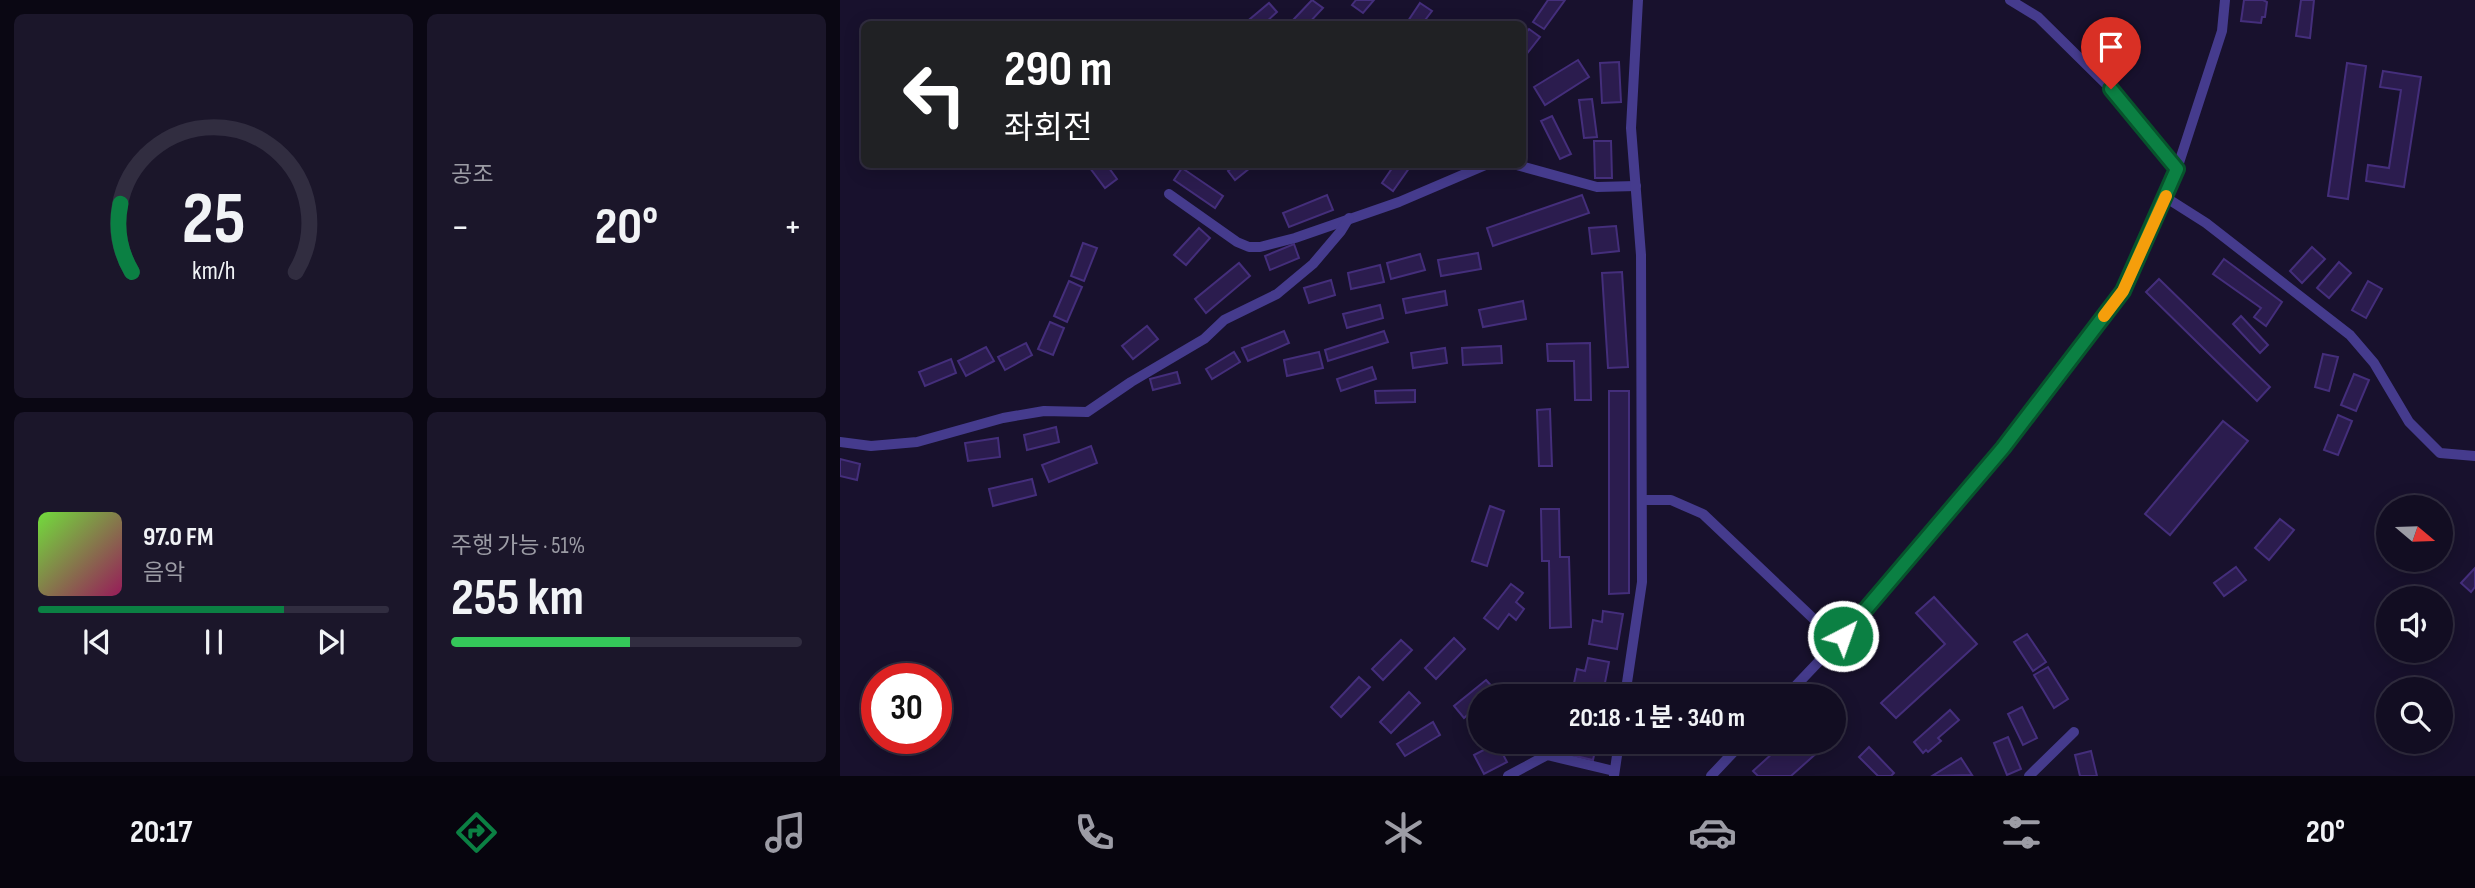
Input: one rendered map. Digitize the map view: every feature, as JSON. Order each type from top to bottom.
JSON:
[{"type":"street","points":[[1627,684],[1642,582],[1641,255],[1631,128],[1639,0]]},
{"type":"street","points":[[2010,0],[2038,17],[2111,89],[2177,169]]},
{"type":"street","points":[[1797,684],[2003,448],[2123,291],[2177,169],[2221,30],[2225,0]]},
{"type":"street","points":[[1169,194],[1237,242],[1249,247],[1260,247],[1399,202],[1479,168]]},
{"type":"street","points":[[1526,168],[1597,187],[1636,186]]},
{"type":"street","points":[[2165,197],[2206,223],[2350,335],[2374,363],[2409,422],[2440,453],[2475,456]]},
{"type":"street","points":[[840,442],[871,446],[917,442],[1013,416],[1044,411],[1087,412],[1204,339],[1224,320],[1277,295],[1313,264],[1341,232],[1349,218]]},
{"type":"street","points":[[1642,500],[1671,500],[1703,514],[1837,641]]},
{"type":"street","points":[[2029,776],[2074,732]]},
{"type":"street","points":[[1508,776],[1547,755],[1614,774],[1617,754]]},
{"type":"street","points":[[1711,776],[1732,754]]},
{"type":"building","points":[[1312,0],[1323,8],[1311,21],[1294,19]]},
{"type":"building","points":[[1356,0],[1374,0],[1363,13],[1352,5]]},
{"type":"building","points":[[1548,0],[1565,0],[1544,29],[1533,22]]},
{"type":"building","points":[[2244,0],[2267,2],[2265,17],[2262,17],[2261,23],[2241,21]]},
{"type":"building","points":[[2301,0],[2314,0],[2310,38],[2296,36]]},
{"type":"building","points":[[1269,3],[1277,12],[1267,21],[1248,21]]},
{"type":"building","points":[[1420,3],[1432,11],[1424,21],[1408,21]]},
{"type":"building","points":[[1529,29],[1540,37],[1526,55],[1526,32]]},
{"type":"building","points":[[1578,60],[1589,77],[1545,105],[1534,87]]},
{"type":"building","points":[[1619,62],[1621,102],[1602,103],[1600,63]]},
{"type":"building","points":[[2347,63],[2366,66],[2348,199],[2328,196]]},
{"type":"building","points":[[2383,71],[2421,77],[2404,187],[2366,181],[2368,165],[2389,168],[2401,90],[2380,87]]},
{"type":"building","points":[[1592,99],[1597,137],[1584,138],[1579,100]]},
{"type":"building","points":[[1552,116],[1571,154],[1560,159],[1541,121]]},
{"type":"building","points":[[1594,141],[1611,141],[1612,178],[1595,178]]},
{"type":"building","points":[[1090,168],[1109,168],[1117,179],[1105,188]]},
{"type":"building","points":[[1182,168],[1223,196],[1215,208],[1174,180]]},
{"type":"building","points":[[1232,168],[1250,168],[1235,180],[1228,171]]},
{"type":"building","points":[[1392,168],[1409,168],[1393,191],[1382,183]]},
{"type":"building","points":[[1327,195],[1333,210],[1289,227],[1283,213]]},
{"type":"building","points":[[1582,195],[1589,213],[1493,246],[1487,228]]},
{"type":"building","points":[[1616,226],[1619,251],[1592,254],[1589,228]]},
{"type":"building","points":[[1199,228],[1210,238],[1186,265],[1174,255]]},
{"type":"building","points":[[1083,243],[1097,248],[1084,281],[1071,276]]},
{"type":"building","points":[[1294,244],[1299,258],[1270,270],[1265,256]]},
{"type":"building","points":[[2312,247],[2325,259],[2302,283],[2290,271]]},
{"type":"building","points":[[1478,253],[1481,269],[1441,276],[1438,260]]},
{"type":"building","points":[[1420,254],[1425,270],[1391,279],[1387,263]]},
{"type":"building","points":[[2224,259],[2282,302],[2266,326],[2254,317],[2261,308],[2213,274]]},
{"type":"building","points":[[2339,262],[2351,273],[2329,298],[2317,288]]},
{"type":"building","points":[[1239,263],[1250,276],[1206,313],[1195,299]]},
{"type":"building","points":[[1380,265],[1384,282],[1351,289],[1348,273]]},
{"type":"building","points":[[1622,272],[1628,367],[1608,368],[1602,273]]},
{"type":"building","points":[[2159,279],[2270,387],[2257,401],[2146,292]]},
{"type":"building","points":[[1331,280],[1335,295],[1309,303],[1304,288]]},
{"type":"building","points":[[1069,281],[1082,287],[1067,322],[1054,316]]},
{"type":"building","points":[[2368,281],[2382,289],[2366,318],[2352,310]]},
{"type":"building","points":[[1445,291],[1447,305],[1406,313],[1403,299]]},
{"type":"building","points":[[1523,301],[1526,319],[1483,327],[1479,310]]},
{"type":"building","points":[[1380,305],[1383,318],[1347,328],[1343,314]]},
{"type":"building","points":[[2241,316],[2268,345],[2260,353],[2233,324]]},
{"type":"building","points":[[1050,322],[1064,328],[1053,355],[1038,349]]},
{"type":"building","points":[[1147,326],[1158,339],[1133,359],[1122,346]]},
{"type":"building","points":[[1284,331],[1289,343],[1248,361],[1242,348]]},
{"type":"building","points":[[1384,331],[1388,342],[1328,361],[1325,350]]},
{"type":"building","points":[[1026,343],[1032,355],[1005,370],[998,357]]},
{"type":"building","points":[[1590,343],[1591,400],[1575,400],[1574,361],[1548,361],[1547,344]]},
{"type":"building","points":[[1501,346],[1502,363],[1463,365],[1462,348]]},
{"type":"building","points":[[986,347],[994,361],[966,376],[958,361]]},
{"type":"building","points":[[1445,348],[1447,363],[1413,368],[1411,353]]},
{"type":"building","points":[[1234,352],[1240,362],[1212,379],[1206,369]]},
{"type":"building","points":[[1319,352],[1323,368],[1287,376],[1284,360]]},
{"type":"building","points":[[2323,354],[2338,357],[2329,391],[2315,387]]},
{"type":"building","points":[[951,359],[956,373],[925,386],[919,372]]},
{"type":"building","points":[[1372,367],[1376,379],[1341,391],[1337,379]]},
{"type":"building","points":[[1177,372],[1180,383],[1153,390],[1150,379]]},
{"type":"building","points":[[2354,374],[2369,380],[2356,411],[2341,405]]},
{"type":"building","points":[[1415,390],[1415,402],[1376,403],[1375,391]]},
{"type":"building","points":[[1609,391],[1629,391],[1629,593],[1609,594]]},
{"type":"building","points":[[1550,409],[1552,466],[1539,466],[1537,410]]},
{"type":"building","points":[[2338,415],[2352,421],[2338,455],[2324,450]]},
{"type":"building","points":[[2223,421],[2248,441],[2170,535],[2145,514]]},
{"type":"building","points":[[1056,427],[1059,442],[1027,450],[1024,435]]},
{"type":"building","points":[[998,438],[1000,457],[968,461],[965,443]]},
{"type":"building","points":[[1091,446],[1097,463],[1049,482],[1042,465]]},
{"type":"building","points":[[840,459],[860,464],[857,480],[840,476]]},
{"type":"building","points":[[1032,479],[1036,495],[993,506],[989,489]]},
{"type":"building","points":[[1490,506],[1504,511],[1487,566],[1472,561]]},
{"type":"building","points":[[1541,509],[1559,509],[1560,557],[1569,557],[1571,627],[1550,628],[1549,561],[1542,561]]},
{"type":"building","points":[[2280,519],[2294,530],[2269,560],[2255,548]]},
{"type":"building","points":[[2236,567],[2246,580],[2224,596],[2214,583]]},
{"type":"building","points":[[2475,568],[2475,587],[2471,592],[2461,583]]},
{"type":"building","points":[[1511,584],[1523,593],[1516,602],[1524,609],[1516,620],[1509,614],[1498,629],[1484,618]]},
{"type":"building","points":[[1934,597],[1977,644],[1896,718],[1881,703],[1945,644],[1916,613]]},
{"type":"building","points":[[1603,611],[1623,614],[1617,649],[1589,644],[1593,620],[1602,622]]},
{"type":"building","points":[[2027,634],[2046,662],[2033,671],[2014,642]]},
{"type":"building","points":[[1454,638],[1465,649],[1436,679],[1425,668]]},
{"type":"building","points":[[1401,640],[1412,650],[1383,680],[1372,669]]},
{"type":"building","points":[[1588,658],[1609,662],[1605,684],[1574,684],[1577,669],[1585,671]]},
{"type":"building","points":[[2048,667],[2068,699],[2054,708],[2034,675]]},
{"type":"building","points":[[1359,677],[1370,687],[1341,717],[1331,707]]},
{"type":"building","points":[[1409,692],[1420,703],[1391,733],[1380,722]]},
{"type":"building","points":[[1468,695],[1468,714],[1464,718],[1454,706]]},
{"type":"building","points":[[2022,707],[2037,738],[2023,745],[2008,714]]},
{"type":"building","points":[[1950,710],[1959,720],[1938,738],[1941,741],[1923,753],[1914,742]]},
{"type":"building","points":[[1433,722],[1440,735],[1405,756],[1397,744]]},
{"type":"building","points":[[2008,737],[2021,769],[2007,775],[1994,743]]},
{"type":"building","points":[[1869,747],[1894,773],[1891,776],[1878,776],[1859,757]]},
{"type":"building","points":[[2091,751],[2097,776],[2080,776],[2075,755]]},
{"type":"building","points":[[1503,754],[1507,762],[1484,774],[1474,755]]},
{"type":"building","points":[[1567,754],[1594,754],[1593,760]]},
{"type":"building","points":[[1772,754],[1816,754],[1791,776],[1758,776],[1753,771]]},
{"type":"building","points":[[1961,758],[1972,775],[1932,776]]},
{"type":"slow traffic","points":[[2104,316],[2123,291],[2166,196]]},
{"type":"route","points":[[1843,636],[2003,448],[2123,291],[2177,169],[2111,89]]}]
